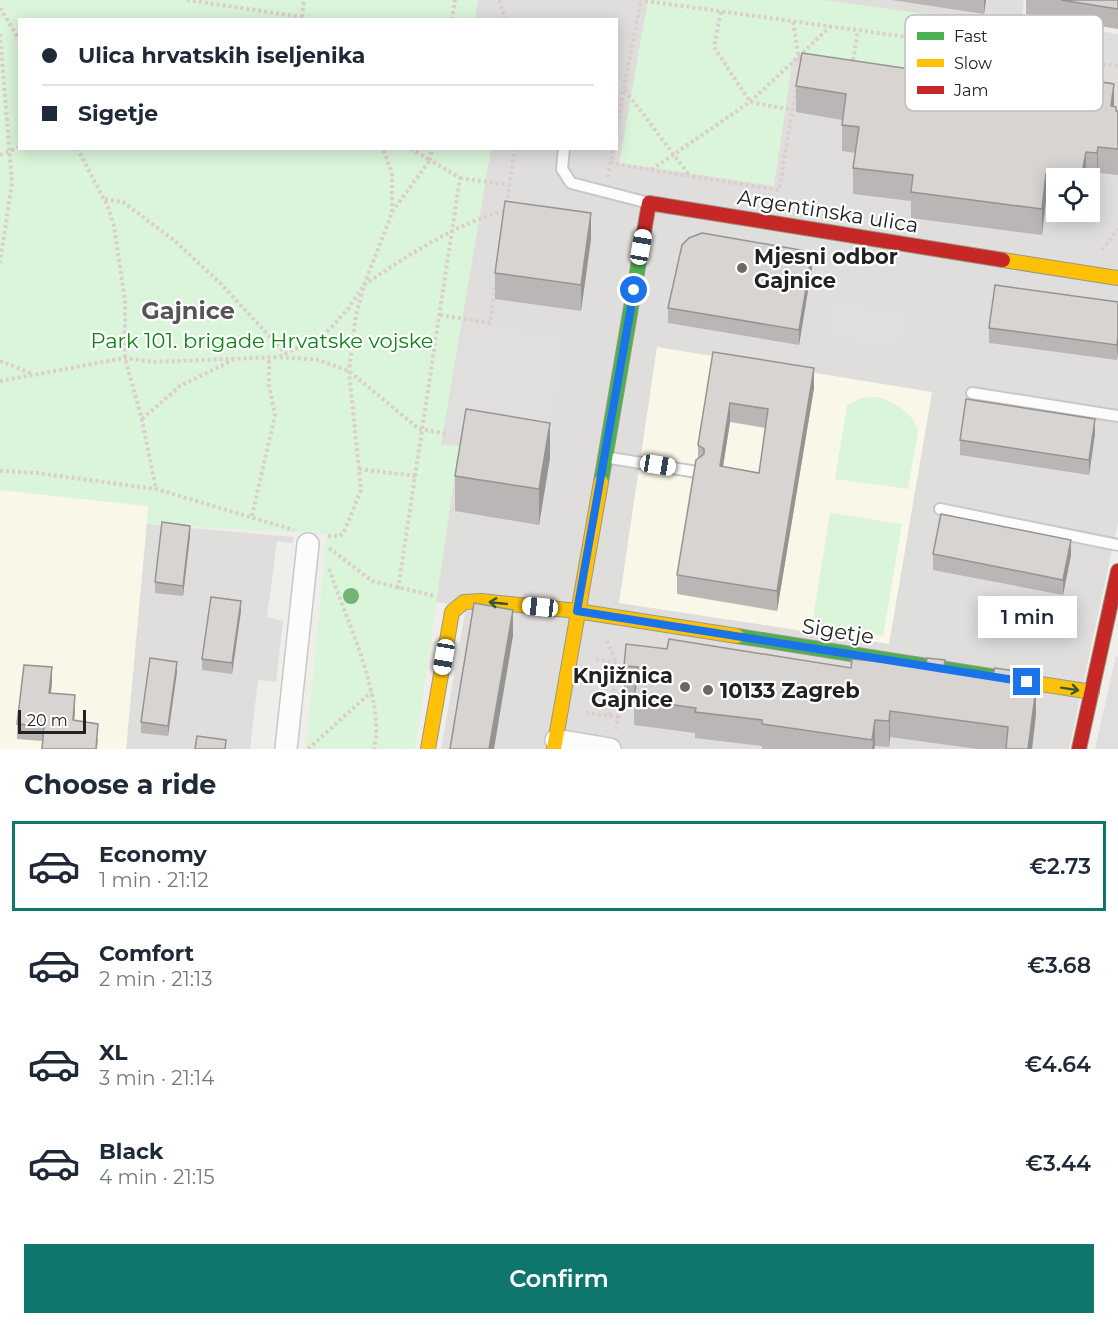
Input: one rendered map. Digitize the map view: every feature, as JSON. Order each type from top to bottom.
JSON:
[{"type":"street","name":"Argentinska ulica","points":[[649,203],[1118,278]]},
{"type":"street","points":[[613,741],[555,744],[649,203]]},
{"type":"street","points":[[286,749],[313,539]]},
{"type":"street","points":[[1079,749],[1114,612],[1118,572]]},
{"type":"street","points":[[428,749],[452,612],[464,602],[481,601],[577,611]]},
{"type":"street","name":"Sigetje","points":[[577,611],[1092,692]]},
{"type":"lane","name":"Argentinska ulica","points":[[564,150],[561,169],[571,183],[649,203]]},
{"type":"lane","points":[[972,393],[1118,416]]},
{"type":"lane","points":[[604,457],[697,472]]},
{"type":"lane","points":[[940,510],[1118,546]]},
{"type":"path","points":[[187,0],[302,18],[304,0]]},
{"type":"path","points":[[452,18],[455,0]]},
{"type":"path","points":[[499,0],[505,18]]},
{"type":"path","points":[[618,120],[640,0],[905,37]]},
{"type":"path","points":[[0,8],[18,38]]},
{"type":"path","points":[[721,12],[714,47],[750,102],[792,110]]},
{"type":"path","points":[[793,22],[800,54],[799,72]]},
{"type":"path","points":[[651,170],[750,102],[831,27]]},
{"type":"path","points":[[850,75],[858,31]]},
{"type":"path","points":[[0,34],[12,183],[0,263]]},
{"type":"path","points":[[1103,64],[1118,66]]},
{"type":"path","points":[[610,163],[779,190],[797,81]]},
{"type":"path","points":[[624,89],[675,153],[690,176]]},
{"type":"path","points":[[0,155],[18,148]]},
{"type":"path","points":[[78,150],[104,199],[114,226],[125,301],[125,358],[142,420],[156,489]]},
{"type":"path","points":[[384,150],[392,174],[392,213]]},
{"type":"path","points":[[413,150],[460,178],[510,185]]},
{"type":"path","points":[[313,539],[340,536],[358,501],[359,469],[349,371],[356,315],[364,285],[392,213],[430,160],[432,150]]},
{"type":"path","points":[[504,222],[515,150]]},
{"type":"path","points":[[608,178],[613,150]]},
{"type":"path","points":[[398,589],[460,178]]},
{"type":"path","points":[[104,199],[123,202],[175,241],[221,284],[286,354]]},
{"type":"path","points":[[0,381],[125,358],[153,362],[279,357],[324,334],[348,309],[364,285],[485,215],[506,211]]},
{"type":"path","points":[[1100,253],[1118,229]]},
{"type":"path","points":[[440,315],[490,323],[496,278]]},
{"type":"path","points":[[279,357],[319,360],[349,371],[423,430],[448,434]]},
{"type":"path","points":[[142,420],[180,386],[236,358]]},
{"type":"path","points":[[252,516],[275,415],[268,386],[269,359]]},
{"type":"path","points":[[0,361],[33,375]]},
{"type":"path","points":[[359,469],[416,476]]},
{"type":"path","points":[[0,471],[37,473],[156,489],[252,516],[313,539],[372,581],[398,589],[464,602]]},
{"type":"path","points":[[326,562],[370,692],[376,717],[374,749]]},
{"type":"path","points":[[593,659],[618,663],[609,716]]},
{"type":"path","points":[[308,749],[370,692]]},
{"type":"path","points":[[581,712],[618,717],[613,741]]},
{"type":"shaded area","points":[[450,0],[1024,0],[1022,15],[905,15],[905,111],[1103,111],[1103,31],[1118,34],[1118,522],[1069,749],[441,749],[466,607],[390,594],[425,150],[618,150],[618,18],[447,18]]},
{"type":"shaded area","points":[[843,303],[897,312],[906,316],[904,334],[896,347],[839,339],[830,330],[834,304]]},
{"type":"shaded area","points":[[463,321],[566,339],[548,450],[445,433]]},
{"type":"shaded area","points":[[657,347],[932,392],[889,644],[619,603]]},
{"type":"shaded area","points":[[0,490],[148,506],[126,749],[0,749]]},
{"type":"shaded area","points":[[147,524],[294,537],[292,543],[277,541],[267,617],[283,621],[276,682],[258,680],[250,749],[126,749]]},
{"type":"shaded area","points":[[1116,656],[1118,657],[1118,749],[1095,749]]},
{"type":"green space","name":"Park 101. brigade Hrvatske vojske","points":[[0,0],[478,0],[475,18],[18,18],[18,150],[491,150],[441,445],[459,446],[415,749],[306,749],[327,534],[147,524],[148,506],[0,490]]},
{"type":"green space","points":[[648,0],[825,0],[932,15],[905,15],[905,75],[793,58],[774,186],[619,163]]},
{"type":"green space","points":[[878,397],[891,402],[908,414],[918,431],[908,489],[835,479],[847,406],[860,398]]},
{"type":"green space","points":[[830,513],[902,524],[883,636],[812,625]]},
{"type":"building","points":[[1061,0],[1118,0],[1118,9]]},
{"type":"building","points":[[802,53],[905,68],[905,111],[1103,111],[1103,82],[1114,84],[1111,106],[1116,107],[1118,111],[1118,149],[1098,147],[1097,153],[1086,152],[1083,168],[1046,168],[1042,209],[911,192],[913,175],[853,168],[859,127],[842,125],[846,94],[796,86]]},
{"type":"building","points":[[505,201],[591,213],[581,285],[495,273]]},
{"type":"building","points":[[702,233],[812,252],[799,330],[668,308],[682,245],[689,238]]},
{"type":"building","points":[[995,285],[1118,302],[1117,345],[989,328]]},
{"type":"building","points":[[713,352],[814,368],[777,591],[677,575],[696,460],[704,454],[704,449],[698,445]],"holes":[[[730,403],[768,409],[759,473],[720,466]]]},
{"type":"building","points":[[966,399],[1095,419],[1089,460],[960,440]]},
{"type":"building","points":[[466,409],[550,423],[539,489],[455,476]]},
{"type":"building","points":[[941,514],[1071,540],[1063,580],[933,554]]},
{"type":"building","points":[[162,522],[190,526],[183,586],[155,582]]},
{"type":"building","points":[[211,597],[241,601],[232,663],[202,659]]},
{"type":"building","points":[[474,603],[513,610],[489,749],[450,749]]},
{"type":"building","points":[[669,639],[851,668],[852,659],[926,666],[927,658],[945,660],[944,666],[993,674],[995,668],[1015,671],[1014,685],[1036,688],[1028,749],[1006,749],[1008,727],[890,711],[889,721],[875,720],[872,740],[762,724],[762,720],[695,712],[696,708],[634,699],[638,667],[624,666],[626,644],[667,649]]},
{"type":"building","points":[[150,658],[177,662],[168,726],[141,722]]},
{"type":"building","points":[[24,665],[52,667],[49,693],[75,695],[73,720],[98,724],[96,749],[42,749],[44,726],[17,724]]},
{"type":"building","points":[[197,736],[226,740],[225,749],[195,749]]},
{"type":"traffic: fast","points":[[601,482],[644,232]]},
{"type":"traffic: fast","points":[[737,636],[1009,679]]},
{"type":"traffic: slow","points":[[1003,260],[1118,278]]},
{"type":"traffic: slow","points":[[554,749],[601,482]]},
{"type":"traffic: slow","points":[[428,749],[452,612],[464,602],[481,601],[577,611],[737,636]]},
{"type":"traffic: slow","points":[[1009,679],[1092,692]]},
{"type":"traffic: jam","points":[[644,232],[649,203],[1003,260]]},
{"type":"traffic: jam","points":[[1079,749],[1118,571]]},
{"type":"place","name":"Mjesni odbor Gajnice","points":[[742,268]]},
{"type":"place","name":"Knjižnica Gajnice","points":[[685,687]]},
{"type":"place","name":"10133 Zagreb","points":[[708,690]]},
{"type":"district","name":"Gajnice","points":[[188,310]]},
{"type":"route","points":[[634,290],[577,611],[1027,682]]}]
